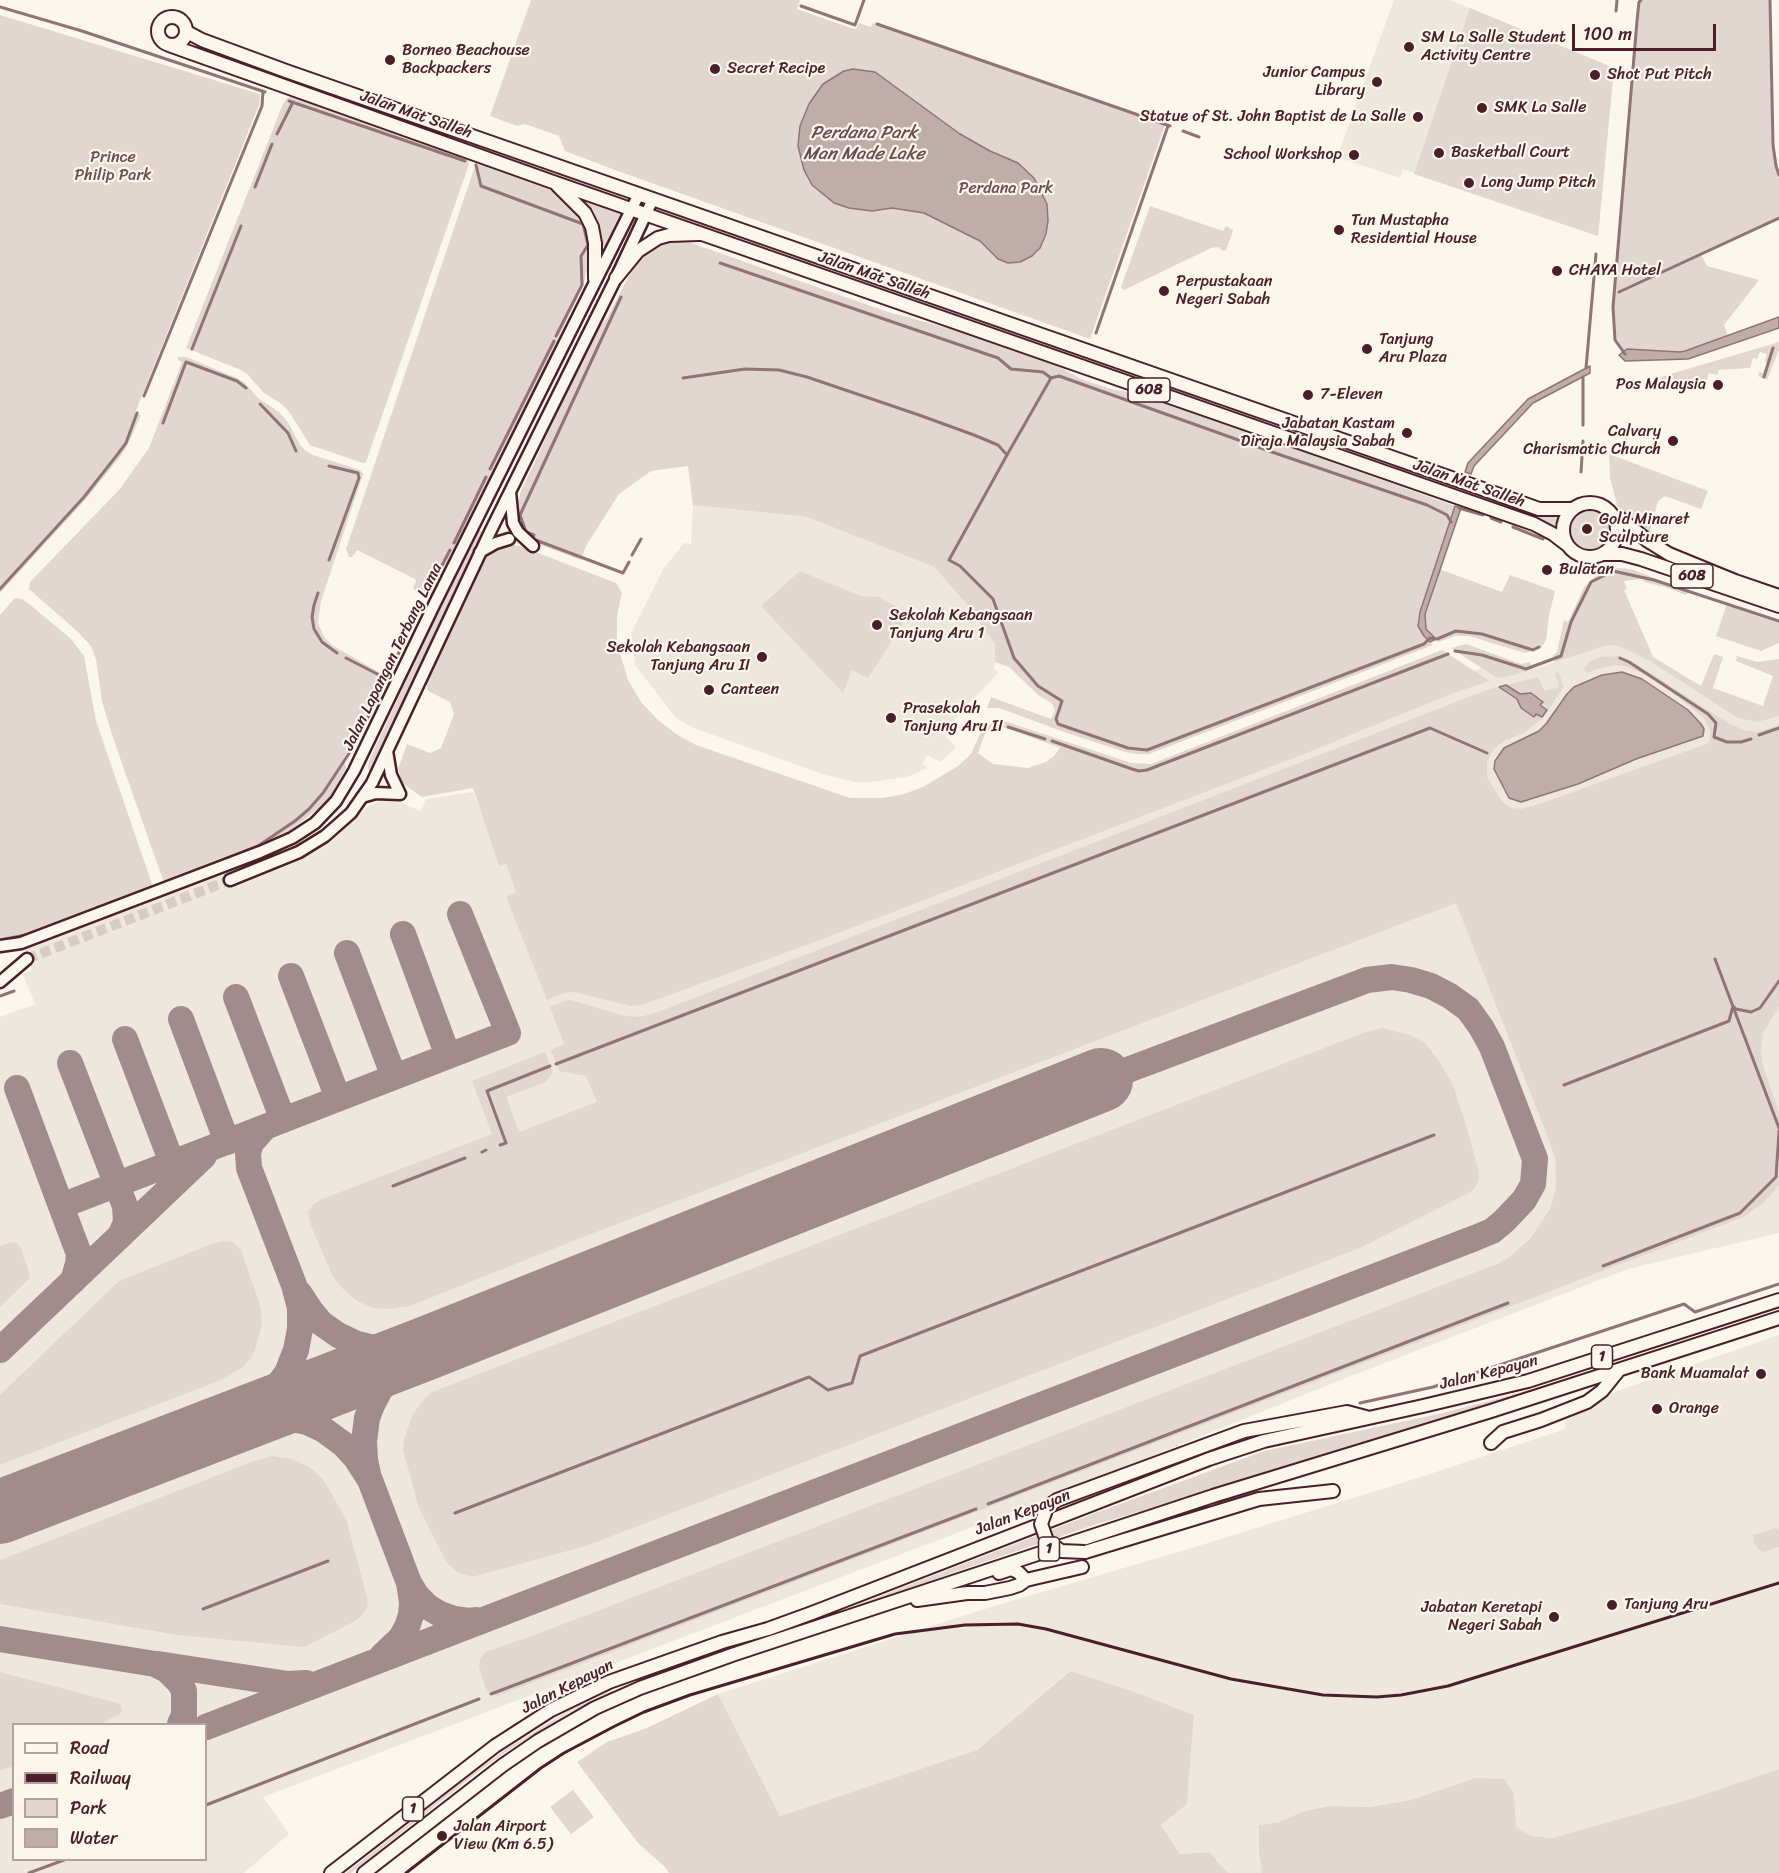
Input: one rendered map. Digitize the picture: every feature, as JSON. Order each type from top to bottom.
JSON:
[{"type":"main road","points":[[171,16],[181,19],[187,32],[184,40],[177,45],[169,45],[158,33],[160,24],[171,16]]},
{"type":"main road","name":"Jalan Mat Salleh","points":[[187,32],[202,40],[286,71],[1539,509],[1572,509]]},
{"type":"main road","name":"Jalan Mat Salleh","points":[[169,45],[553,182],[1534,524],[1566,544]]},
{"type":"main road","points":[[553,182],[585,213],[592,228],[595,243],[595,279]]},
{"type":"main road","name":"Jalan Lapangan Terbang Lama","points":[[0,946],[21,943],[260,852],[292,838],[315,823],[336,801],[354,771],[595,279],[639,194]]},
{"type":"main road","name":"Jalan Lapangan Terbang Lama","points":[[230,880],[299,852],[326,836],[351,813],[372,783],[480,552],[616,278],[652,199]]},
{"type":"main road","points":[[616,278],[638,251],[658,238],[669,235],[704,234]]},
{"type":"main road","points":[[510,492],[513,523],[518,532],[533,546]]},
{"type":"main road","name":"608","points":[[1572,509],[1584,503],[1593,502],[1602,505],[1610,511],[1614,518],[1621,519],[1648,541],[1669,554],[1735,582],[1779,596]]},
{"type":"main road","points":[[1566,544],[1562,533],[1563,521],[1572,509]]},
{"type":"main road","points":[[1604,554],[1616,538],[1617,528],[1614,518]]},
{"type":"main road","points":[[480,552],[509,539]]},
{"type":"main road","name":"608","points":[[1566,544],[1572,551],[1582,556],[1622,554],[1779,606]]},
{"type":"main road","points":[[362,797],[376,793],[400,794],[391,775],[387,751]]},
{"type":"main road","points":[[0,982],[27,958]]},
{"type":"main road","name":"Jalan Kepayan","points":[[331,1873],[495,1746],[551,1710],[592,1689],[812,1613],[1209,1459],[1264,1441],[1528,1381],[1779,1300]]},
{"type":"main road","name":"Jalan Kepayan","points":[[364,1873],[503,1765],[538,1741],[595,1708],[640,1688],[700,1665],[996,1566],[1213,1496],[1438,1428],[1779,1318]]},
{"type":"main road","points":[[1491,1443],[1503,1432],[1551,1417],[1587,1402],[1602,1391],[1620,1369]]},
{"type":"main road","points":[[1332,1491],[1259,1499],[1085,1552],[1061,1551],[1052,1546],[1047,1541],[1041,1524],[1047,1507],[1057,1500],[1244,1431],[1347,1412],[1368,1418]]},
{"type":"main road","points":[[881,1606],[944,1596],[985,1593],[1010,1588],[1026,1580],[1082,1568]]},
{"type":"main road","points":[[934,1588],[956,1586],[1011,1569],[1026,1580]]},
{"type":"shaded area","name":"SMK La Salle","points":[[1394,0],[1450,0],[1614,68],[1598,236],[1403,169],[1400,178],[1337,157]]},
{"type":"shaded area","name":"Sekolah Kebangsaan Tanjung Aru 1","points":[[693,505],[807,517],[934,567],[964,601],[995,644],[994,669],[998,673],[942,733],[956,746],[953,750],[940,762],[927,755],[922,764],[928,768],[907,777],[855,782],[822,774],[694,728],[676,718],[635,665],[631,633],[664,568],[684,543],[691,544]]},
{"type":"shaded area","points":[[1624,590],[1653,657],[1745,716],[1779,709],[1779,1233],[1628,1269],[1351,1376],[1020,1509],[263,1797],[289,1834],[244,1873],[0,1873],[0,1017],[35,1004],[23,974],[32,970],[23,945],[226,869],[233,885],[307,856],[330,843],[366,808],[386,798],[420,811],[426,799],[473,792],[499,856],[639,993],[1497,662],[1527,671],[1572,656]]},
{"type":"shaded area","points":[[1779,1335],[1779,1769],[1690,1799],[1552,1838],[1532,1836],[1516,1827],[1514,1794],[1475,1778],[1411,1800],[1369,1807],[1330,1806],[1304,1811],[1279,1822],[1259,1825],[1262,1873],[1228,1873],[1209,1852],[1180,1854],[1161,1825],[1187,1804],[1194,1715],[1132,1691],[1069,1671],[977,1750],[780,1816],[718,1694],[991,1607],[1421,1477],[1565,1429],[1566,1420],[1611,1393]]},
{"type":"green space","name":"Perdana Park","points":[[531,0],[800,0],[797,9],[851,28],[856,29],[859,23],[871,27],[873,23],[1165,125],[1090,339],[615,170],[565,151],[559,136],[525,124],[517,126],[490,116]]},
{"type":"green space","points":[[1641,0],[1770,0],[1773,145],[1779,175],[1779,218],[1701,254],[1707,266],[1759,280],[1724,325],[1728,336],[1680,352],[1627,349],[1623,352],[1615,340],[1613,307],[1618,236],[1631,110],[1637,21]]},
{"type":"green space","name":"SMK La Salle","points":[[1470,8],[1614,68],[1598,236],[1414,174]]},
{"type":"green space","name":"Prince Philip Park","points":[[0,15],[260,94],[259,105],[135,413],[141,415],[128,444],[86,499],[0,593]]},
{"type":"green space","points":[[292,84],[314,86],[621,198]]},
{"type":"green space","points":[[293,95],[468,159],[469,164],[366,462],[363,463],[310,445],[283,405],[263,392],[248,375],[186,348],[283,104]]},
{"type":"green space","points":[[481,163],[543,185],[561,197],[577,212],[584,223],[590,254],[584,283],[545,367],[434,593],[428,597],[413,588],[415,579],[357,550],[352,557],[349,557],[346,549],[475,166]]},
{"type":"green space","points":[[573,195],[623,212],[604,248],[593,217]]},
{"type":"green space","points":[[1150,206],[1223,231],[1226,226],[1233,230],[1232,234],[1226,250],[1223,251],[1218,247],[1211,248],[1124,290],[1121,287]]},
{"type":"green space","points":[[660,208],[1208,398],[1206,404],[656,212]]},
{"type":"green space","points":[[675,241],[691,243],[888,312],[959,331],[1056,365],[1081,379],[1111,389],[1145,395],[1455,506],[1418,620],[1418,626],[1424,636],[1433,645],[1149,754],[1137,754],[1067,733],[999,708],[987,708],[991,697],[1051,719],[1055,710],[1052,703],[1038,695],[1009,667],[995,662],[995,644],[964,601],[934,567],[807,517],[693,505],[688,466],[651,471],[619,494],[586,546],[581,560],[538,544],[522,533],[515,513],[521,491],[596,330],[607,318],[632,270],[641,256],[657,244]]},
{"type":"green space","points":[[1779,342],[1779,350],[1767,380],[1758,376],[1759,372],[1763,373],[1767,363],[1765,362],[1767,354],[1760,352],[1757,359],[1753,358],[1750,368],[1719,370],[1717,375],[1709,373],[1706,382],[1702,381],[1697,390],[1674,382],[1663,387],[1647,381]]},
{"type":"green space","points":[[178,357],[186,357],[245,383],[258,398],[279,412],[306,451],[360,470],[363,474],[321,601],[318,623],[325,638],[332,645],[387,677],[344,758],[346,768],[330,797],[319,808],[290,831],[274,840],[166,881],[163,880],[112,735],[102,701],[96,659],[91,646],[29,589],[30,582],[119,490],[149,448],[182,362],[178,360]]},
{"type":"green space","points":[[1609,454],[1708,491],[1701,509],[1665,496],[1658,501],[1650,531],[1681,552],[1779,588],[1779,593],[1679,558],[1639,530],[1617,505],[1610,478]]},
{"type":"green space","points":[[1395,464],[1537,513],[1559,516],[1555,528],[1394,470]]},
{"type":"green space","points":[[1590,511],[1603,517],[1609,530],[1603,543],[1590,549],[1577,543],[1571,530],[1577,517]]},
{"type":"green space","points":[[479,531],[482,534],[370,773],[369,761],[443,601]]},
{"type":"green space","points":[[508,544],[520,546],[616,583],[622,593],[617,615],[617,643],[628,680],[641,702],[658,720],[676,734],[696,745],[850,798],[883,798],[923,787],[958,766],[971,754],[981,732],[993,722],[1001,720],[1131,763],[1151,764],[1442,650],[1490,681],[1456,692],[1304,754],[820,940],[642,1005],[631,1006],[574,992],[564,993],[547,1000],[506,897],[516,892],[506,864],[499,866],[473,788],[422,797],[402,783],[398,769],[407,744],[430,753],[441,748],[454,714],[450,702],[428,691],[426,682],[482,564],[489,552],[498,546]],"holes":[[[996,727],[1006,728],[1060,748],[1046,762],[1028,768],[993,764],[978,753],[985,734]]]},
{"type":"green space","points":[[1622,568],[1634,570],[1688,592],[1686,595],[1644,582],[1643,579],[1624,581],[1627,589],[1624,590],[1653,657],[1701,686],[1714,654],[1723,657],[1713,688],[1763,706],[1773,676],[1736,661],[1737,656],[1757,662],[1779,659],[1779,716],[1757,722],[1738,718],[1650,661],[1619,646],[1608,645],[1555,662],[1553,656],[1557,652],[1564,620],[1568,622],[1584,587],[1599,573]]},
{"type":"green space","points":[[1439,569],[1502,592],[1510,575],[1555,591],[1546,640],[1543,645],[1539,649],[1525,653],[1469,636],[1455,636],[1439,642],[1426,629],[1424,619]]},
{"type":"green space","points":[[800,571],[861,596],[879,597],[909,614],[868,678],[852,670],[843,693],[761,606]]},
{"type":"green space","points":[[15,598],[28,603],[71,639],[84,656],[96,721],[152,888],[32,934],[0,940],[0,615]]},
{"type":"green space","points":[[1727,604],[1779,621],[1779,643],[1761,651],[1716,636]]},
{"type":"green space","points":[[1466,644],[1521,664],[1530,662],[1533,669],[1497,678],[1451,648]]},
{"type":"green space","points":[[1619,656],[1633,662],[1728,723],[1744,730],[1758,732],[1779,725],[1779,1006],[1763,1033],[1761,1052],[1763,1066],[1779,1112],[1779,1184],[1762,1204],[1743,1217],[497,1696],[487,1691],[479,1667],[485,1652],[532,1636],[1497,1264],[1508,1258],[1530,1239],[1550,1209],[1555,1193],[1556,1178],[1555,1158],[1549,1140],[1456,903],[591,1234],[410,1306],[391,1309],[373,1308],[357,1301],[343,1289],[332,1275],[311,1226],[308,1212],[313,1205],[322,1199],[492,1134],[472,1081],[545,1052],[553,1072],[546,1082],[506,1097],[519,1132],[597,1102],[586,1076],[559,1071],[551,1050],[564,1044],[550,1007],[571,1000],[625,1016],[640,1017],[658,1012],[1484,691],[1499,687],[1517,699],[1521,708],[1534,717],[1543,702],[1520,694],[1506,685],[1538,677],[1545,691],[1559,687],[1555,673],[1558,672],[1564,686],[1543,718],[1524,733],[1504,741],[1494,749],[1487,762],[1487,776],[1502,802],[1511,808],[1521,809],[1545,802],[1709,742],[1711,732],[1704,718],[1663,685],[1625,666],[1615,665],[1587,673],[1584,669],[1590,661],[1600,657]]},
{"type":"green space","points":[[1382,1028],[1410,1035],[1424,1042],[1437,1058],[1453,1085],[1479,1172],[1476,1186],[1471,1192],[1360,1248],[586,1546],[472,1577],[459,1573],[447,1563],[419,1508],[403,1450],[404,1439],[413,1414],[432,1392],[1363,1033]]},
{"type":"green space","points":[[224,1241],[232,1242],[241,1250],[261,1308],[262,1324],[256,1347],[251,1358],[243,1367],[221,1380],[0,1465],[0,1395],[119,1281]]},
{"type":"green space","points":[[12,1242],[17,1243],[21,1249],[30,1278],[0,1307],[0,1246]]},
{"type":"green space","points":[[1779,1310],[1779,1312],[1445,1421],[1094,1525],[843,1612],[1090,1515],[1264,1451],[1443,1413],[1511,1395]]},
{"type":"green space","points":[[272,1456],[293,1459],[309,1467],[323,1479],[346,1519],[368,1604],[357,1620],[304,1647],[177,1635],[0,1604],[0,1560]]},
{"type":"green space","points":[[1776,1528],[1779,1531],[1779,1547],[1764,1552],[1760,1551],[1754,1543],[1753,1535]]},
{"type":"green space","points":[[1070,1671],[1132,1691],[1194,1715],[1187,1804],[1161,1825],[1180,1854],[1209,1852],[1228,1873],[669,1873],[638,1843],[577,1762],[607,1742],[647,1728],[718,1694],[780,1816],[977,1750]]},
{"type":"green space","points":[[0,1672],[121,1705],[122,1711],[119,1715],[101,1723],[12,1723],[12,1766],[0,1771]]},
{"type":"green space","points":[[613,1690],[569,1712],[509,1750],[479,1771],[351,1873],[346,1873],[508,1748],[568,1711]]},
{"type":"green space","points":[[1779,1769],[1779,1873],[1262,1873],[1259,1825],[1279,1822],[1304,1811],[1330,1806],[1369,1807],[1411,1800],[1475,1778],[1504,1779],[1514,1794],[1516,1827],[1532,1836],[1552,1838],[1690,1799]]},
{"type":"green space","points":[[573,1790],[594,1817],[571,1834],[550,1807]]},
{"type":"water","name":"Perdana Park Man Made Lake","points":[[853,69],[875,72],[960,134],[1018,163],[1034,178],[1047,204],[1048,221],[1040,248],[1032,256],[1020,262],[1008,263],[998,259],[980,241],[924,213],[892,208],[872,211],[849,208],[834,203],[812,185],[804,170],[798,146],[800,126],[809,104],[823,84],[844,71]]},
{"type":"water","points":[[1779,317],[1779,328],[1688,359],[1625,361],[1619,355],[1627,349],[1685,351]]},
{"type":"water","points":[[1590,366],[1590,373],[1533,403],[1474,466],[1471,474],[1465,472],[1468,463],[1528,399]]},
{"type":"water","points":[[1455,506],[1461,508],[1425,614],[1426,629],[1436,639],[1430,642],[1418,626],[1420,612]]},
{"type":"water","points":[[1622,672],[1642,679],[1688,710],[1704,729],[1703,736],[1636,759],[1578,784],[1521,802],[1509,798],[1494,769],[1495,761],[1504,748],[1539,731],[1574,687],[1602,675]]},
{"type":"water","points":[[1506,685],[1520,694],[1531,693],[1543,702],[1540,705],[1547,710],[1542,717],[1536,714],[1534,717],[1521,708],[1517,699],[1499,687]]},
{"type":"waterway","points":[[801,6],[855,25],[864,0]]},
{"type":"waterway","points":[[1616,11],[1617,0]]},
{"type":"waterway","points":[[1625,354],[1615,340],[1613,307],[1637,21],[1641,0]]},
{"type":"waterway","points":[[1770,0],[1773,145],[1779,175]]},
{"type":"waterway","points":[[0,7],[82,31],[265,92]]},
{"type":"waterway","points":[[877,24],[1170,126]]},
{"type":"waterway","points":[[144,396],[262,106],[263,91]]},
{"type":"waterway","points":[[289,101],[465,161]]},
{"type":"waterway","points":[[277,134],[293,102]]},
{"type":"waterway","points":[[1096,333],[1168,126]]},
{"type":"waterway","points":[[1183,131],[1199,137]]},
{"type":"waterway","points":[[255,187],[272,144]]},
{"type":"waterway","points":[[476,165],[481,186],[583,224],[588,245],[581,256],[582,285],[556,336]]},
{"type":"waterway","points":[[1619,292],[1779,218]]},
{"type":"waterway","points":[[192,349],[241,226]]},
{"type":"waterway","points":[[1586,368],[1596,254]]},
{"type":"waterway","points":[[720,263],[998,358],[1011,369],[1043,372],[1051,378]]},
{"type":"waterway","points":[[621,297],[520,515],[526,532],[534,535],[533,539],[623,573],[629,562]]},
{"type":"waterway","points":[[490,469],[554,341]]},
{"type":"waterway","points":[[1764,377],[1773,348]]},
{"type":"waterway","points":[[163,423],[186,362],[237,381],[246,388]]},
{"type":"waterway","points":[[683,378],[745,369],[779,370],[807,377],[919,415],[998,445],[1007,455],[949,560],[960,566],[993,599],[1014,658],[1038,686],[1062,701],[1056,719],[1058,724],[1128,748],[1147,750],[1424,644],[1430,638],[1437,639],[1456,631],[1482,634],[1533,650],[1539,647]]},
{"type":"waterway","points":[[1007,455],[1051,378],[1059,376],[1427,505],[1447,515],[1451,522]]},
{"type":"waterway","points":[[1583,377],[1583,425]]},
{"type":"waterway","points":[[260,404],[288,433],[296,451]]},
{"type":"waterway","points":[[0,589],[84,497],[117,455],[126,443],[137,413]]},
{"type":"waterway","points":[[1581,472],[1583,441]]},
{"type":"waterway","points":[[329,466],[358,473],[359,478],[329,560]]},
{"type":"waterway","points":[[454,543],[486,477]]},
{"type":"waterway","points":[[1459,508],[1483,515]]},
{"type":"waterway","points":[[1491,518],[1501,522]]},
{"type":"waterway","points":[[1513,527],[1543,539]]},
{"type":"waterway","points":[[632,555],[641,539]]},
{"type":"waterway","points":[[427,594],[450,550]]},
{"type":"waterway","points":[[1455,651],[1482,655],[1526,669],[1561,656],[1571,622],[1591,582],[1613,571],[1654,580],[1779,621]]},
{"type":"waterway","points":[[318,593],[312,617],[314,629],[322,642],[337,653]]},
{"type":"waterway","points":[[393,665],[422,604]]},
{"type":"waterway","points":[[1052,741],[1132,769],[1147,770],[1448,654]]},
{"type":"waterway","points":[[165,883],[258,846],[295,821],[323,793],[352,749],[387,679],[346,658]]},
{"type":"waterway","points":[[1620,658],[1708,714],[1716,723],[1714,737],[1727,742],[1751,739]]},
{"type":"waterway","points":[[1008,727],[1045,739]]},
{"type":"waterway","points":[[556,1064],[1430,728],[1487,753]]},
{"type":"waterway","points":[[1759,735],[1779,728]]},
{"type":"waterway","points":[[44,929],[119,900]]},
{"type":"waterway","points":[[0,940],[30,934]]},
{"type":"waterway","points":[[1715,959],[1779,1128]]},
{"type":"waterway","points":[[1564,1085],[1729,1021],[1733,1006],[1736,1009],[1751,1012],[1760,1008],[1779,981]]},
{"type":"waterway","points":[[0,996],[14,991]]},
{"type":"waterway","points":[[500,1145],[506,1143],[487,1091],[550,1066]]},
{"type":"waterway","points":[[1603,1266],[1740,1213],[1776,1177],[1779,1131]]},
{"type":"waterway","points":[[455,1513],[809,1377],[828,1390],[852,1383],[860,1356],[1434,1135]]},
{"type":"waterway","points":[[482,1152],[486,1150]]},
{"type":"waterway","points":[[393,1186],[465,1158]]},
{"type":"waterway","points":[[1360,1403],[1433,1387],[1684,1304],[1695,1312],[1779,1284]]},
{"type":"waterway","points":[[988,1504],[1508,1303]]},
{"type":"waterway","points":[[491,1694],[976,1509]]},
{"type":"waterway","points":[[203,1609],[328,1561]]},
{"type":"waterway","points":[[207,1805],[479,1699]]},
{"type":"waterway","points":[[29,1873],[61,1861]]},
{"type":"taxiway","points":[[250,1416],[287,1373],[296,1350],[300,1329],[300,1308],[294,1285],[249,1168],[248,1153],[251,1143],[265,1127],[508,1033],[460,914]]},
{"type":"taxiway","points":[[403,934],[448,1056]]},
{"type":"taxiway","points":[[347,953],[394,1077]]},
{"type":"taxiway","points":[[291,976],[338,1098]]},
{"type":"taxiway","points":[[207,1727],[1475,1238],[1492,1231],[1504,1221],[1524,1200],[1533,1184],[1535,1159],[1492,1047],[1481,1027],[1468,1009],[1450,996],[1431,986],[1411,980],[1392,977],[1367,980],[1101,1080]]},
{"type":"taxiway","points":[[236,997],[283,1120]]},
{"type":"taxiway","points":[[181,1019],[227,1142]]},
{"type":"taxiway","points":[[125,1039],[172,1163],[172,1178]]},
{"type":"taxiway","points":[[70,1063],[125,1206],[126,1222],[120,1236]]},
{"type":"taxiway","points":[[17,1088],[61,1206],[265,1127]]},
{"type":"taxiway","points":[[0,1350],[204,1156]]},
{"type":"taxiway","points":[[61,1206],[79,1254],[73,1281]]},
{"type":"taxiway","points":[[299,1293],[321,1323],[357,1344],[383,1350],[422,1350]]},
{"type":"taxiway","points":[[368,1474],[364,1441],[367,1418],[372,1405],[391,1375],[404,1361],[422,1350]]},
{"type":"taxiway","points":[[250,1416],[279,1416],[307,1422],[324,1430],[343,1444],[356,1458],[370,1480],[409,1583],[417,1596],[428,1607],[440,1614],[454,1619],[477,1620]]},
{"type":"taxiway","points":[[382,1656],[401,1638],[407,1627],[412,1602],[409,1583]]},
{"type":"taxiway","points":[[0,1639],[155,1664],[167,1670],[180,1683],[184,1691],[184,1715],[180,1723]]},
{"type":"taxiway","points":[[158,1664],[288,1684],[306,1683]]},
{"type":"taxiway","points":[[0,1806],[12,1802]]},
{"type":"runway","points":[[0,1512],[422,1350],[1101,1080]]},
{"type":"tunnel","points":[[27,959],[230,880]]},
{"type":"railway","points":[[406,1873],[541,1768],[615,1726],[644,1712],[690,1695],[895,1634],[965,1625],[1018,1624],[1046,1629],[1231,1679],[1323,1695],[1377,1697],[1448,1686],[1779,1583]]},
{"type":"place","name":"SM La Salle Student Activity Centre","points":[[1409,47]]},
{"type":"place","name":"Borneo Beachouse Backpackers","points":[[390,60]]},
{"type":"place","name":"Secret Recipe","points":[[715,69]]},
{"type":"place","name":"Shot Put Pitch","points":[[1595,75]]},
{"type":"place","name":"Junior Campus Library","points":[[1377,82]]},
{"type":"place","name":"SMK La Salle","points":[[1482,108]]},
{"type":"place","name":"Statue of St. John Baptist de La Salle","points":[[1418,117]]},
{"type":"place","name":"Basketball Court","points":[[1439,153]]},
{"type":"place","name":"School Workshop","points":[[1354,155]]},
{"type":"place","name":"Long Jump Pitch","points":[[1469,183]]},
{"type":"place","name":"Tun Mustapha Residential House","points":[[1339,230]]},
{"type":"place","name":"CHAYA Hotel","points":[[1557,271]]},
{"type":"place","name":"Perpustakaan Negeri Sabah","points":[[1164,291]]},
{"type":"place","name":"Tanjung Aru Plaza","points":[[1367,349]]},
{"type":"place","name":"Pos Malaysia","points":[[1718,385]]},
{"type":"place","name":"7-Eleven","points":[[1308,395]]},
{"type":"place","name":"Jabatan Kastam Diraja Malaysia Sabah","points":[[1407,433]]},
{"type":"place","name":"Calvary Charismatic Church","points":[[1673,441]]},
{"type":"place","name":"Gold Minaret Sculpture","points":[[1587,529]]},
{"type":"place","name":"Bulatan","points":[[1547,570]]},
{"type":"place","name":"Sekolah Kebangsaan Tanjung Aru 1","points":[[877,625]]},
{"type":"place","name":"Sekolah Kebangsaan Tanjung Aru II","points":[[762,657]]},
{"type":"place","name":"Canteen","points":[[709,690]]},
{"type":"place","name":"Prasekolah Tanjung Aru II","points":[[891,718]]},
{"type":"place","name":"Bank Muamalat","points":[[1761,1374]]},
{"type":"place","name":"Orange","points":[[1657,1409]]},
{"type":"place","name":"Tanjung Aru","points":[[1612,1605]]},
{"type":"place","name":"Jabatan Keretapi Negeri Sabah","points":[[1554,1617]]},
{"type":"place","name":"Jalan Airport View (Km 6.5)","points":[[442,1836]]}]
